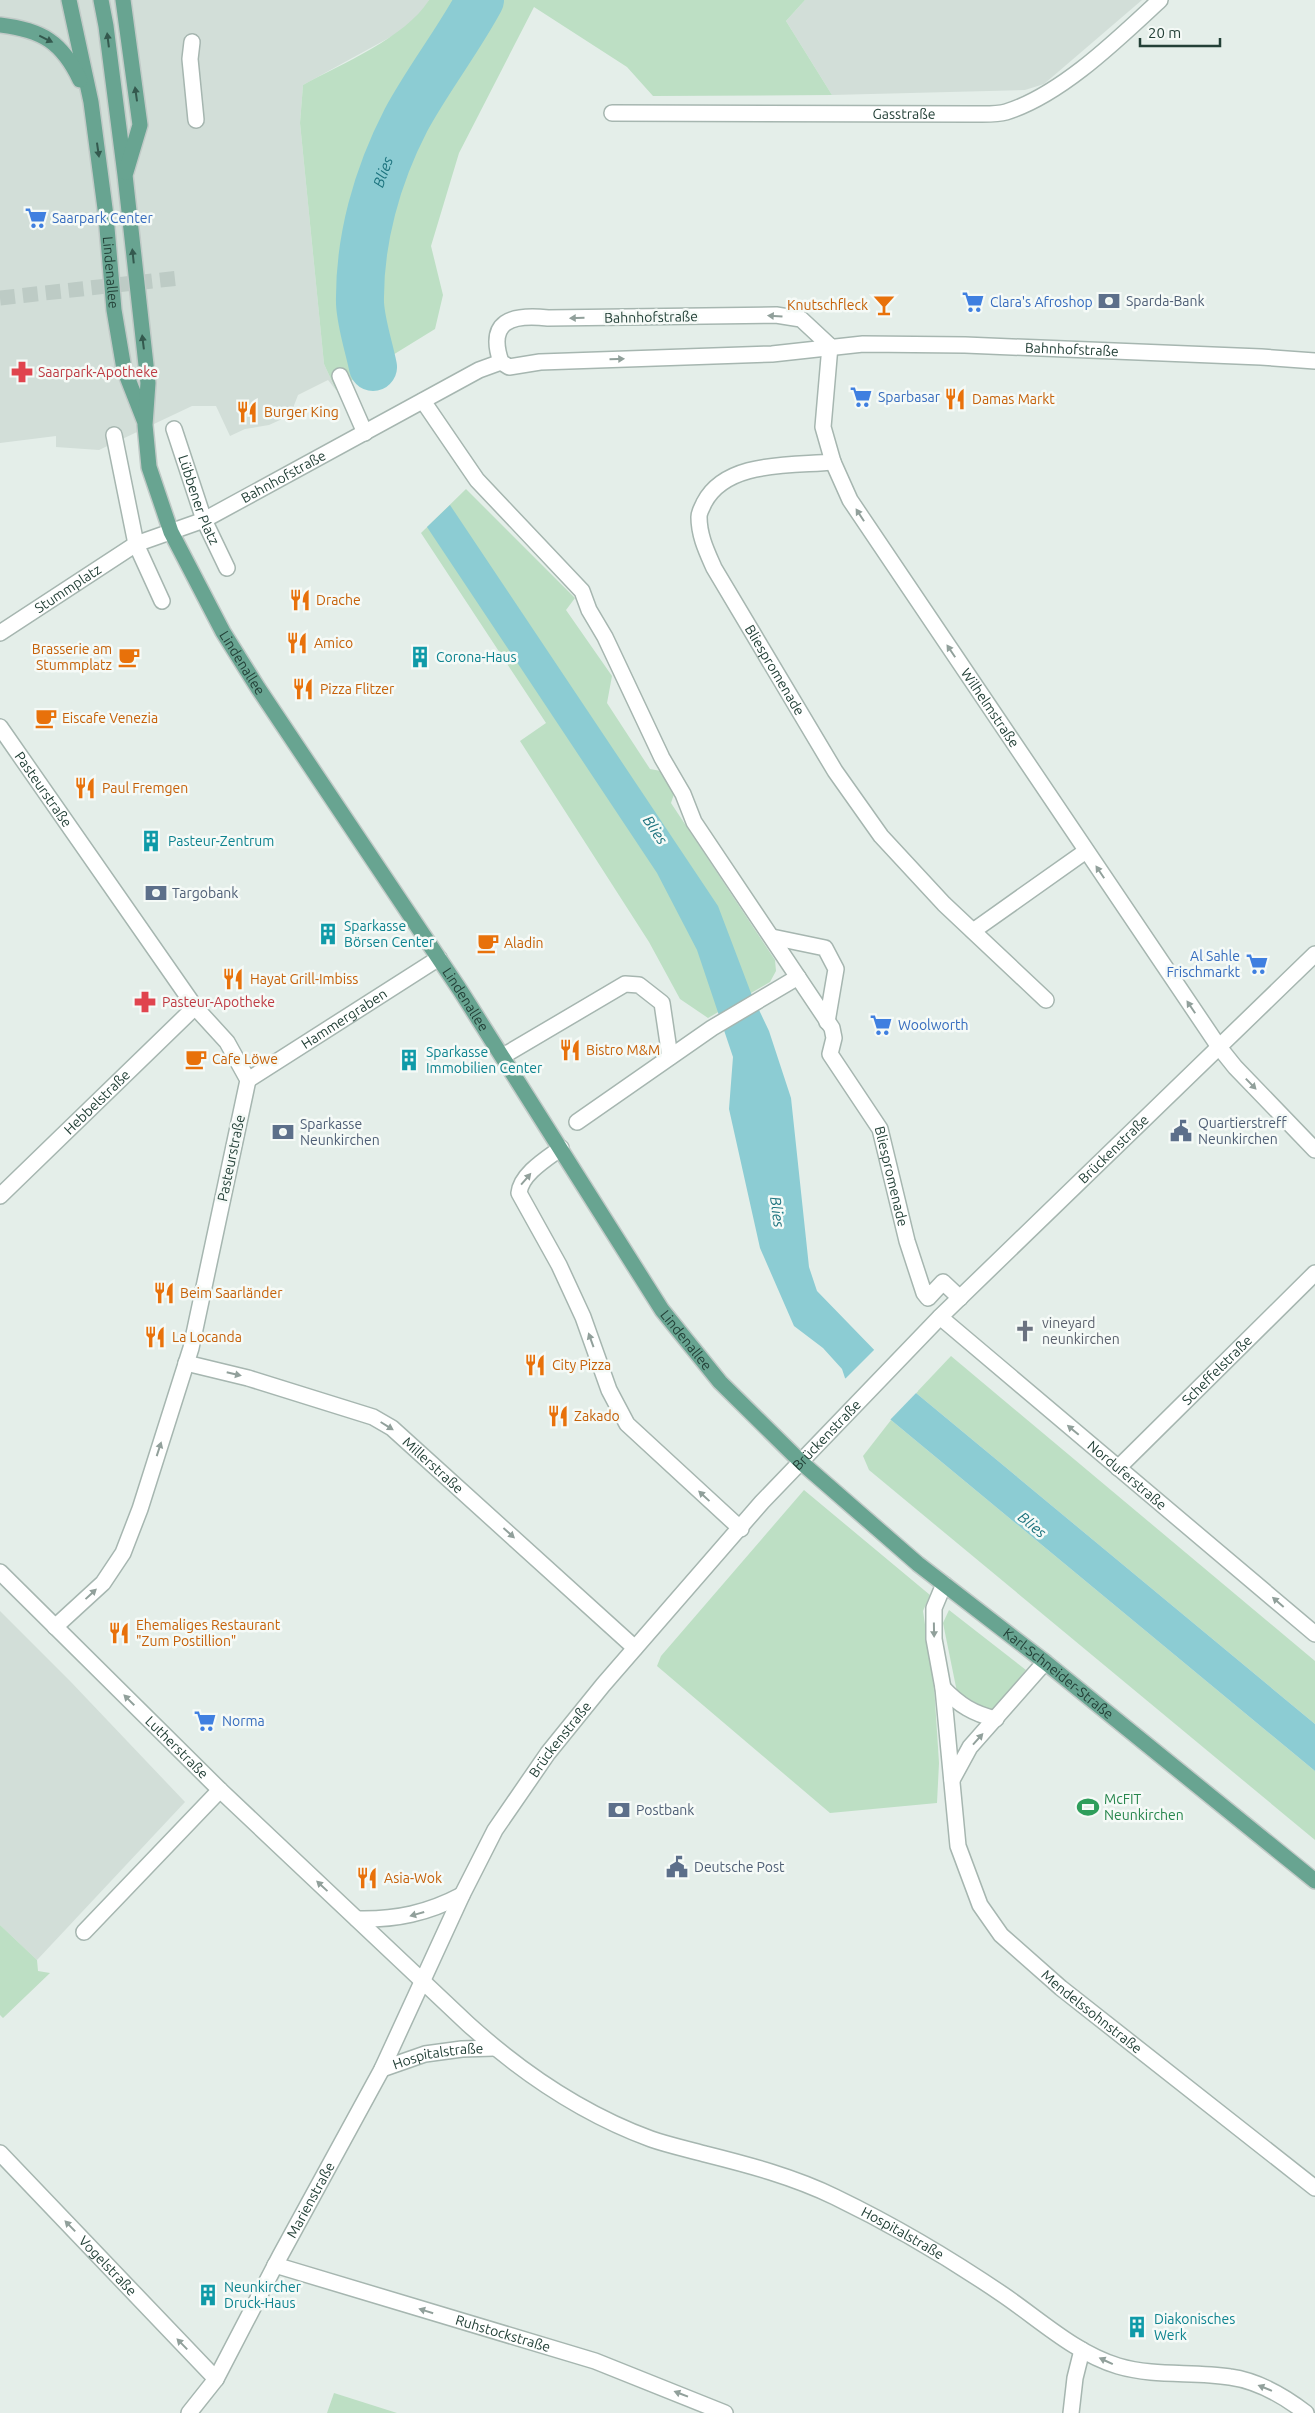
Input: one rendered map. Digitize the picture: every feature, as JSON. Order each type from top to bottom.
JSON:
[{"type":"main road","name":"Lindenallee","points":[[69,0],[91,102],[106,216],[114,310],[124,369],[145,425]]},
{"type":"main road","name":"Lindenallee","points":[[101,0],[125,175],[148,383],[145,425],[149,467],[170,532],[223,632],[258,688],[503,1056],[662,1310],[720,1382],[802,1463]]},
{"type":"main road","points":[[123,0],[140,125],[125,175]]},
{"type":"main road","points":[[0,25],[23,28],[54,43],[70,59],[91,102]]},
{"type":"main road","name":"Karl-Schneider-Straße","points":[[802,1463],[944,1584],[1045,1662],[1315,1881]]},
{"type":"street","name":"Gasstraße","points":[[612,113],[971,114],[1004,112],[1044,96],[1079,70],[1160,0]]},
{"type":"street","points":[[192,42],[190,59],[196,120]]},
{"type":"street","name":"Bahnhofstraße","points":[[830,346],[801,319],[776,315],[558,318],[525,316],[506,323],[496,334],[496,346],[501,362],[509,367],[556,361],[772,354],[830,346],[863,344],[965,345],[1261,357],[1315,362]]},
{"type":"street","name":"Wilhelmstraße","points":[[830,346],[822,428],[833,462],[850,500],[1219,1047],[1235,1067],[1315,1150]]},
{"type":"street","name":"Bahnhofstraße","points":[[170,532],[204,520],[365,434],[478,370],[501,362]]},
{"type":"street","points":[[340,376],[365,434]]},
{"type":"street","name":"Bliespromenade","points":[[423,401],[477,480],[582,592],[589,610],[605,637],[662,758],[683,794],[694,822],[798,977],[822,1019],[832,1028],[834,1038],[830,1054],[880,1129],[907,1241],[924,1292],[928,1298],[943,1282],[960,1298]]},
{"type":"street","name":"Lübbener Platz","points":[[174,429],[204,520],[227,568]]},
{"type":"street","points":[[114,435],[136,544],[162,601]]},
{"type":"street","name":"Bliespromenade","points":[[833,462],[752,470],[726,480],[708,495],[698,515],[701,535],[714,568],[834,771],[882,836],[973,931],[1046,1000]]},
{"type":"street","name":"Stummplatz","points":[[0,633],[136,544],[170,532]]},
{"type":"street","name":"Pasteurstraße","points":[[0,727],[195,1007],[227,1042],[248,1080],[186,1363],[140,1509],[123,1553],[103,1583],[56,1627]]},
{"type":"street","points":[[973,931],[1086,851]]},
{"type":"street","name":"Bliespromenade","points":[[772,937],[807,949],[825,948],[836,969],[822,1019]]},
{"type":"street","name":"Brückenstraße","points":[[423,1981],[462,1895],[495,1830],[548,1753],[635,1648],[741,1529],[762,1502],[802,1463],[940,1317],[1315,954]]},
{"type":"street","name":"Hammergraben","points":[[248,1080],[439,958]]},
{"type":"street","points":[[577,1122],[604,1111],[635,1090],[670,1057],[712,1028],[798,977]]},
{"type":"street","points":[[503,1056],[625,984],[639,985],[662,1003],[670,1057]]},
{"type":"street","name":"Hebbelstraße","points":[[0,1196],[195,1007]]},
{"type":"street","points":[[561,1148],[538,1164],[520,1185],[520,1194],[559,1265],[583,1317],[609,1390],[627,1424],[741,1529]]},
{"type":"street","name":"Scheffelstraße","points":[[1118,1468],[1315,1273]]},
{"type":"street","name":"Norduferstraße","points":[[940,1317],[1315,1634]]},
{"type":"street","name":"Millerstraße","points":[[186,1363],[248,1378],[373,1417],[392,1428],[635,1648]]},
{"type":"street","name":"Lutherstraße","points":[[0,1572],[220,1790],[423,1981]]},
{"type":"street","name":"Mendelssohnstraße","points":[[944,1584],[934,1608],[934,1640],[943,1688],[958,1846],[980,1904],[1001,1935],[1061,1988],[1315,2188]]},
{"type":"street","points":[[952,1780],[970,1748],[1045,1662]]},
{"type":"street","points":[[943,1688],[956,1702],[978,1715],[996,1719]]},
{"type":"street","points":[[84,1932],[220,1790]]},
{"type":"street","points":[[358,1919],[380,1920],[410,1916],[438,1908],[462,1895]]},
{"type":"street","name":"Hospitalstraße","points":[[423,1981],[494,2048],[544,2084],[605,2119],[652,2140],[764,2169],[834,2196],[924,2244],[1001,2293],[1082,2350],[1117,2366],[1154,2373],[1231,2377],[1266,2388],[1306,2413]]},
{"type":"street","name":"Marienstraße","points":[[189,2413],[216,2379],[275,2265],[382,2069],[423,1981]]},
{"type":"street","name":"Hospitalstraße","points":[[382,2069],[425,2054],[462,2049],[494,2048]]},
{"type":"street","name":"Vogelstraße","points":[[0,2153],[216,2379]]},
{"type":"street","name":"Ruhstockstraße","points":[[275,2265],[595,2361],[725,2413]]},
{"type":"street","points":[[1071,2413],[1075,2378],[1082,2350]]},
{"type":"shaded area","points":[[0,0],[429,0],[421,14],[396,34],[303,85],[300,123],[324,364],[336,390],[328,380],[298,395],[293,408],[280,420],[269,425],[245,429],[230,436],[216,406],[192,406],[99,450],[56,447],[56,436],[0,443]]},
{"type":"shaded area","points":[[805,0],[1142,0],[1044,84],[1025,90],[832,95],[786,21]]},
{"type":"shaded area","points":[[0,1611],[70,1681],[185,1802],[37,1960],[0,1925]]},
{"type":"green space","points":[[429,0],[805,0],[786,21],[832,95],[653,96],[627,67],[534,7],[459,153],[431,246],[443,295],[435,329],[336,390],[324,364],[300,123],[303,85],[389,38],[418,14]]},
{"type":"green space","points":[[466,489],[575,598],[566,610],[612,676],[607,703],[650,769],[661,771],[674,794],[671,803],[775,960],[776,971],[770,982],[708,1018],[680,999],[649,942],[520,741],[546,723],[421,533]]},
{"type":"green space","points":[[951,1356],[1315,1661],[1315,1724],[916,1393]]},
{"type":"green space","points":[[891,1420],[1315,1771],[1315,1840],[869,1470],[863,1456]]},
{"type":"green space","points":[[804,1490],[930,1595],[923,1611],[934,1685],[939,1763],[937,1803],[830,1813],[657,1666],[661,1656]]},
{"type":"green space","points":[[949,1610],[1026,1670],[993,1710],[981,1706],[957,1692],[943,1623]]},
{"type":"green space","points":[[0,1925],[37,1960],[38,1971],[50,1973],[3,2018],[0,2015]]},
{"type":"green space","points":[[334,2393],[397,2413],[327,2413]]},
{"type":"water","points":[[450,505],[718,906],[751,993],[769,1031],[791,1098],[809,1267],[817,1291],[916,1393],[1315,1724],[1315,1771],[891,1420],[845,1378],[842,1369],[823,1348],[794,1326],[760,1248],[729,1109],[733,1057],[697,950],[657,873],[427,527]]},
{"type":"pier","points":[[876,1348],[918,1391],[889,1421],[844,1380]]},
{"type":"waterway","name":"Blies","points":[[373,367],[363,327],[360,279],[366,232],[378,186],[386,163],[406,120],[480,0]]},
{"type":"tunnel","points":[[0,298],[179,278]]},
{"type":"place","name":"Saarpark Center","points":[[36,218]]},
{"type":"place","name":"Sparda-Bank","points":[[1109,301]]},
{"type":"place","name":"Clara's Afroshop","points":[[973,302]]},
{"type":"place","name":"Knutschfleck","points":[[884,305]]},
{"type":"place","name":"Saarpark-Apotheke","points":[[22,372]]},
{"type":"place","name":"Sparbasar","points":[[861,397]]},
{"type":"place","name":"Damas Markt","points":[[955,399]]},
{"type":"place","name":"Burger King","points":[[247,412]]},
{"type":"place","name":"Drache","points":[[300,600]]},
{"type":"place","name":"Amico","points":[[297,643]]},
{"type":"place","name":"Brasserie am Stummplatz","points":[[129,657]]},
{"type":"place","name":"Corona-Haus","points":[[420,657]]},
{"type":"place","name":"Pizza Flitzer","points":[[303,689]]},
{"type":"place","name":"Eiscafe Venezia","points":[[46,718]]},
{"type":"place","name":"Paul Fremgen","points":[[85,788]]},
{"type":"place","name":"Pasteur-Zentrum","points":[[151,841]]},
{"type":"place","name":"Targobank","points":[[156,893]]},
{"type":"place","name":"Sparkasse Börsen Center","points":[[328,934]]},
{"type":"place","name":"Aladin","points":[[488,943]]},
{"type":"place","name":"Al Sahle Frischmarkt","points":[[1257,964]]},
{"type":"place","name":"Hayat Grill-Imbiss","points":[[233,979]]},
{"type":"place","name":"Pasteur-Apotheke","points":[[145,1002]]},
{"type":"place","name":"Woolworth","points":[[881,1025]]},
{"type":"place","name":"Bistro M&M","points":[[570,1050]]},
{"type":"place","name":"Cafe Löwe","points":[[196,1059]]},
{"type":"place","name":"Sparkasse Immobilien Center","points":[[409,1060]]},
{"type":"place","name":"Quartierstreff Neunkirchen","points":[[1181,1131]]},
{"type":"place","name":"Sparkasse Neunkirchen","points":[[283,1132]]},
{"type":"place","name":"Beim Saarländer","points":[[164,1293]]},
{"type":"place","name":"vineyard neunkirchen","points":[[1025,1331]]},
{"type":"place","name":"La Locanda","points":[[155,1337]]},
{"type":"place","name":"City Pizza","points":[[535,1365]]},
{"type":"place","name":"Zakado","points":[[558,1416]]},
{"type":"place","name":"Ehemaliges Restaurant \"Zum Postillion\"","points":[[119,1633]]},
{"type":"place","name":"Norma","points":[[205,1721]]},
{"type":"place","name":"McFIT Neunkirchen","points":[[1088,1807]]},
{"type":"place","name":"Postbank","points":[[619,1810]]},
{"type":"place","name":"Deutsche Post","points":[[677,1867]]},
{"type":"place","name":"Asia-Wok","points":[[367,1878]]},
{"type":"place","name":"Neunkircher Druck-Haus","points":[[208,2295]]},
{"type":"place","name":"Diakonisches Werk","points":[[1137,2327]]}]
